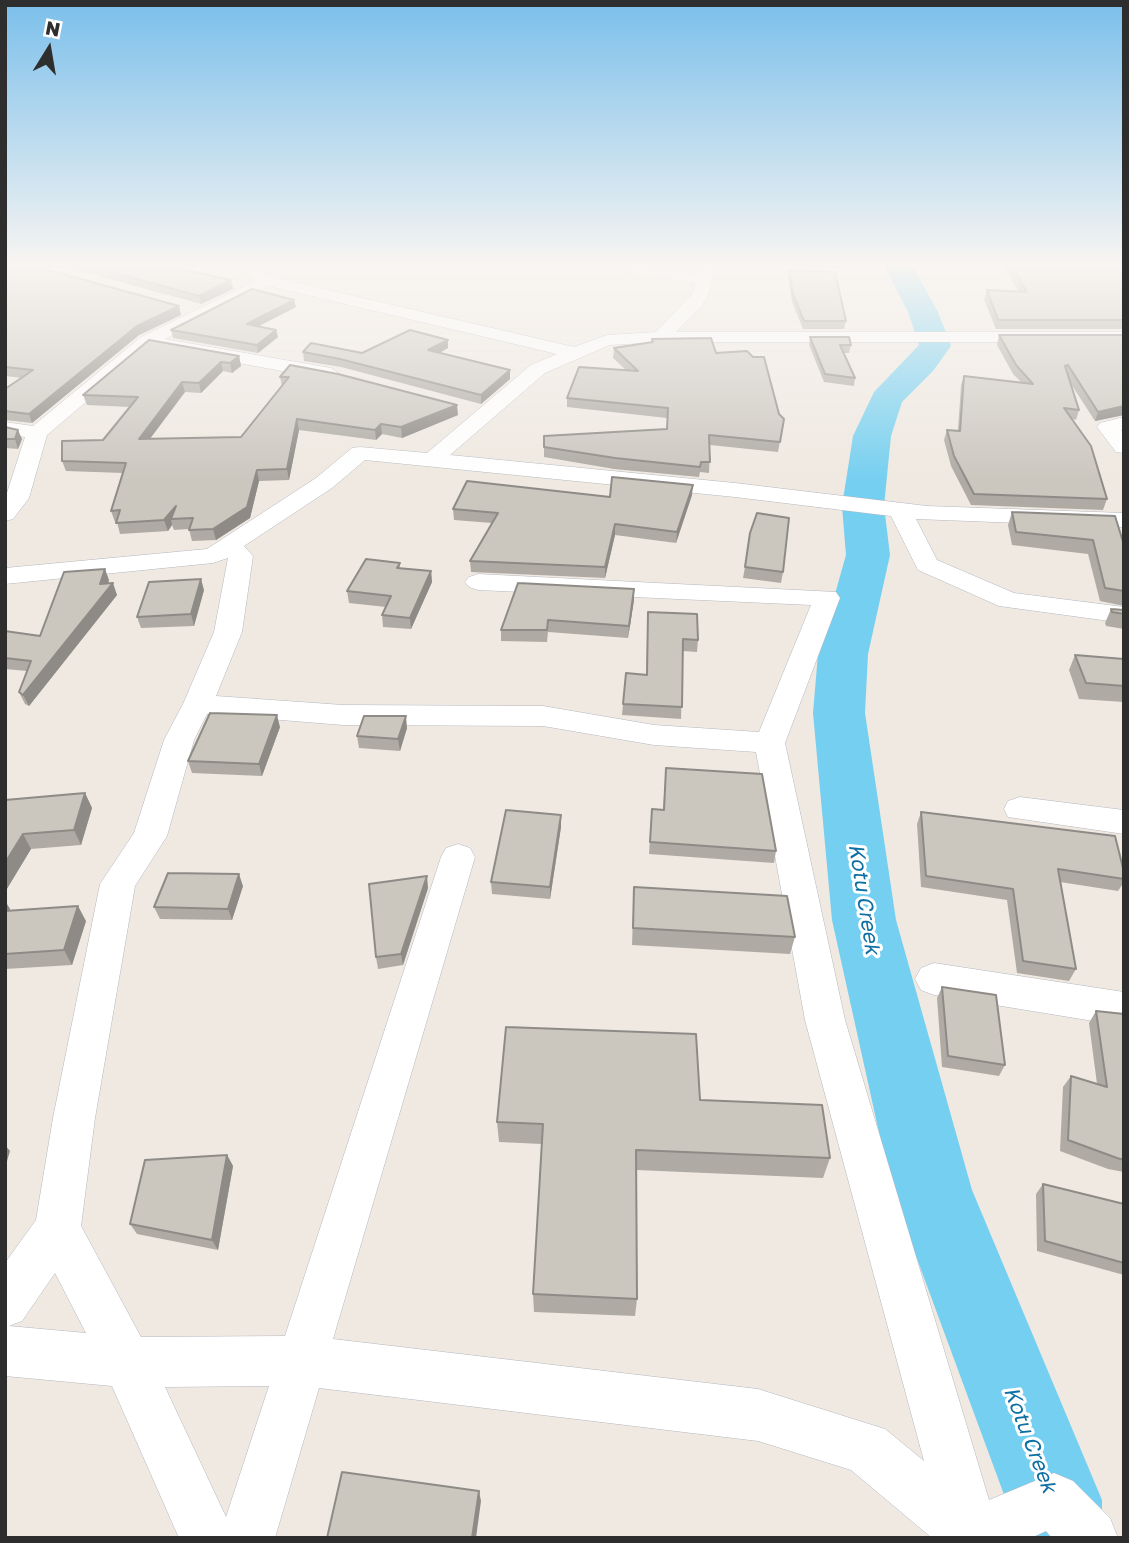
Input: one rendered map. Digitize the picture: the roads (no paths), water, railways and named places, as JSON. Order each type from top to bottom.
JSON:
[{"type":"street","points":[[9,504],[37,433],[155,337]]},
{"type":"street","points":[[512,337],[575,353]]},
{"type":"street","points":[[432,460],[538,369],[607,340],[661,337]]},
{"type":"street","points":[[147,341],[354,380]]},
{"type":"street","points":[[459,407],[485,414]]},
{"type":"street","points":[[1124,423],[1107,427],[1124,447]]},
{"type":"street","points":[[5,428],[37,433]]},
{"type":"street","points":[[5,576],[213,556],[324,484],[360,453],[735,490],[927,513],[1124,520]]},
{"type":"street","points":[[900,510],[927,565],[1008,600],[1124,615]]},
{"type":"street","points":[[5,1304],[58,1229],[74,1118],[118,884],[150,836],[179,740],[198,704],[228,632],[241,556],[228,546]]},
{"type":"street","points":[[478,582],[827,598],[770,743],[825,1020],[973,1536]]},
{"type":"street","points":[[198,704],[343,715],[543,716],[654,735],[770,743]]},
{"type":"street","points":[[1020,809],[1124,822]]},
{"type":"street","points":[[247,1538],[458,857]]},
{"type":"street","points":[[934,979],[1124,1009]]},
{"type":"street","points":[[58,1229],[127,1362],[207,1538]]},
{"type":"street","points":[[5,1351],[127,1362],[303,1361],[758,1415],[866,1448],[973,1536]]},
{"type":"street","points":[[973,1536],[1054,1500],[1090,1538]]},
{"type":"waterway","name":"Kotu Creek","points":[[934,337],[935,346],[886,399],[872,436],[863,506],[868,555],[843,654],[839,713],[864,920],[932,1191],[1054,1500],[1053,1538]]}]
